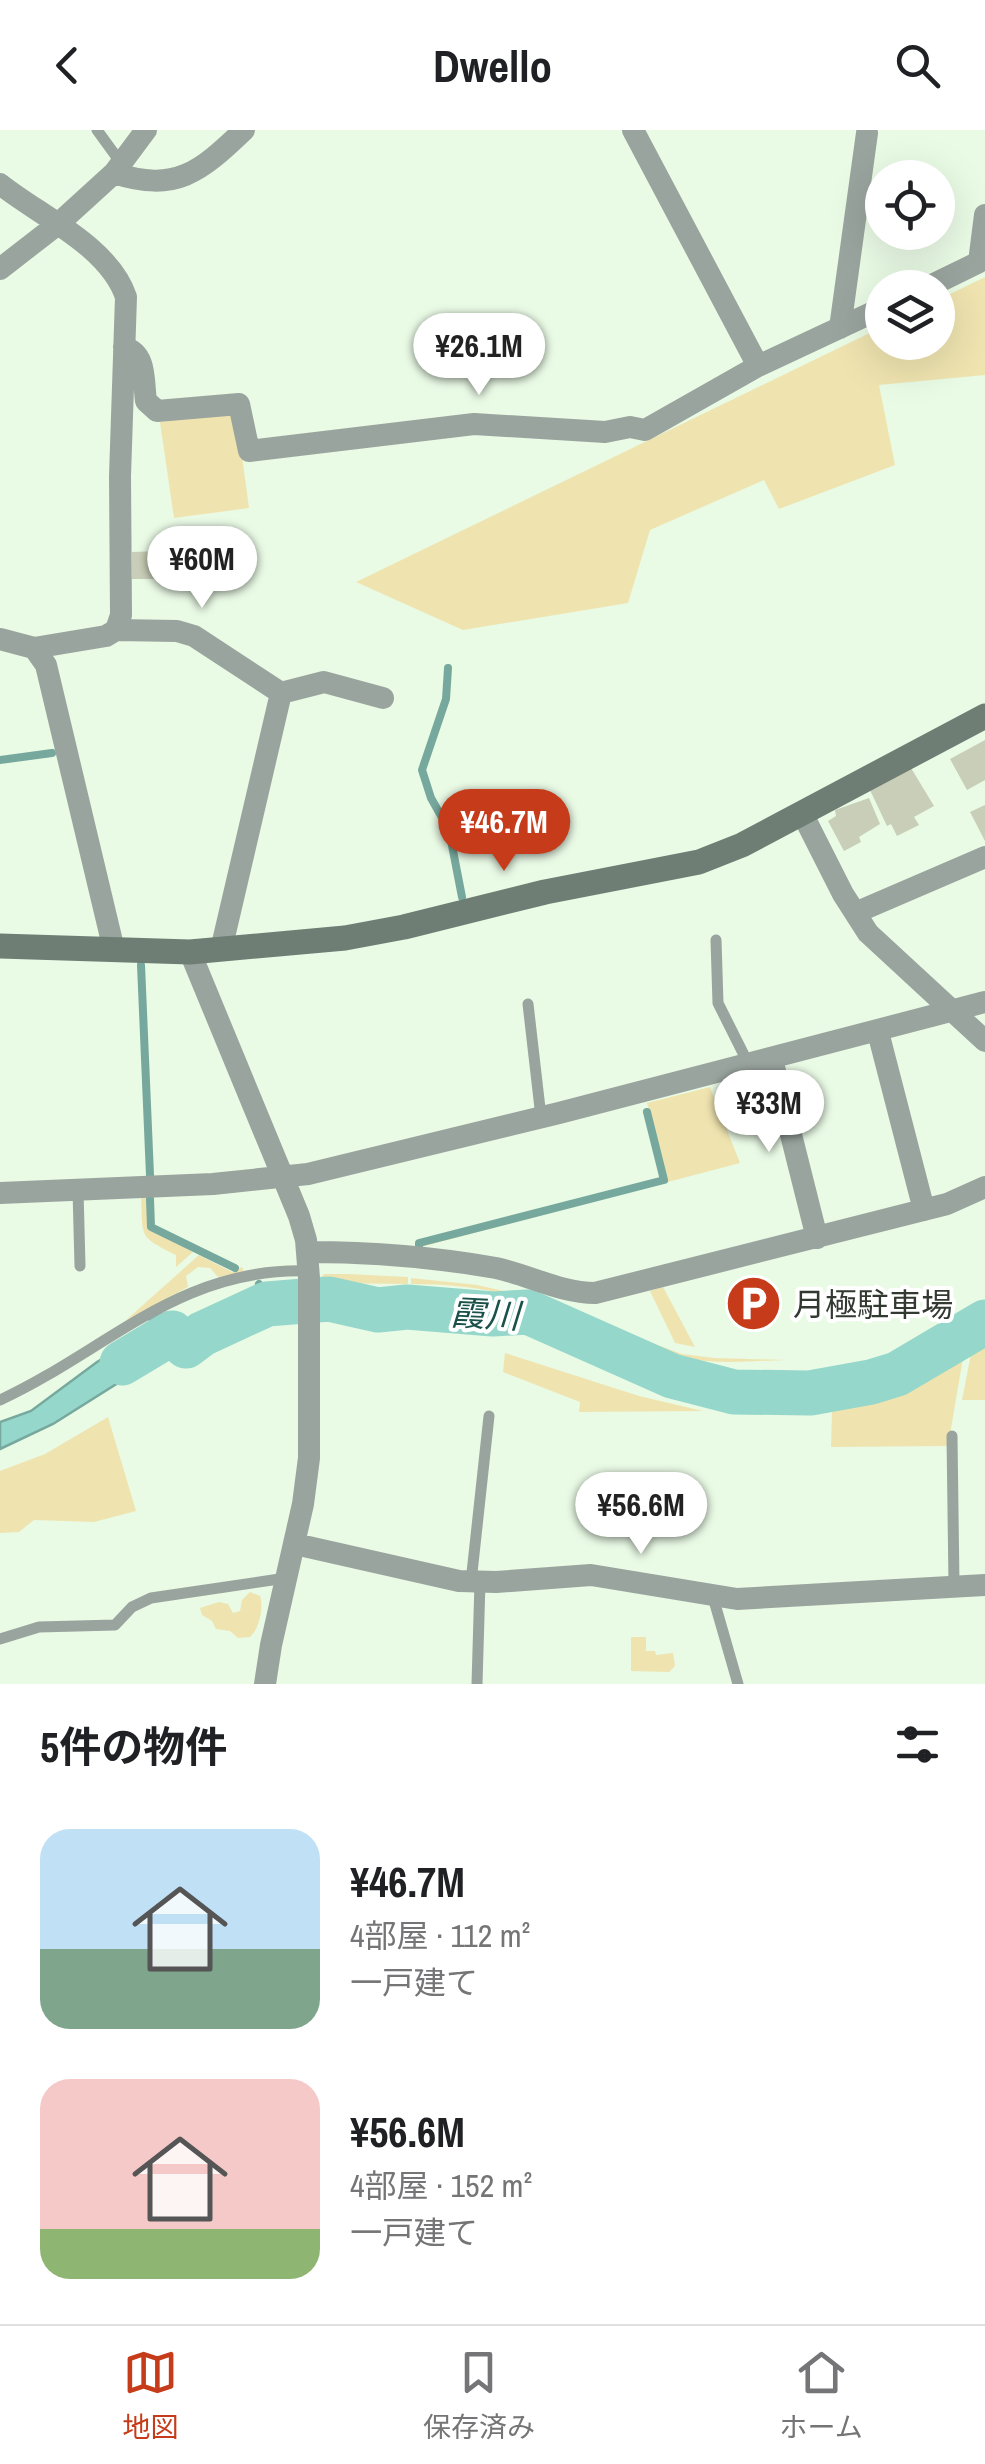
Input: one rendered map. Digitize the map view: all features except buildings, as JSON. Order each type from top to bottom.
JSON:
[{"type":"street","points":[[0,269],[58,224],[117,168],[146,130]]},
{"type":"street","points":[[117,168],[137,180],[177,180],[215,157],[244,130]]},
{"type":"street","points":[[633,130],[758,366]]},
{"type":"street","points":[[840,328],[870,132]]},
{"type":"street","points":[[0,184],[98,254],[123,286],[126,297],[120,476],[121,615],[116,630]]},
{"type":"street","points":[[955,274],[979,262],[985,215]]},
{"type":"street","points":[[124,347],[140,357],[146,401],[157,411],[240,404],[249,451],[474,424],[606,432],[630,427],[645,430],[758,366],[865,316]]},
{"type":"street","points":[[0,639],[34,648],[106,636],[116,630],[177,631],[194,636],[281,693],[324,682],[383,698]]},
{"type":"street","points":[[34,648],[46,666],[114,950]]},
{"type":"street","points":[[221,950],[281,693]]},
{"type":"street","points":[[0,946],[190,952],[382,932],[545,892],[699,862],[726,853],[985,716]]},
{"type":"street","points":[[802,813],[854,913],[873,939],[985,1040]]},
{"type":"street","points":[[854,913],[985,857]]},
{"type":"street","points":[[190,952],[302,1224],[308,1267],[309,1458],[266,1684]]},
{"type":"street","points":[[0,1193],[284,1178],[760,1062],[985,1002]]},
{"type":"street","points":[[878,1032],[924,1210]]},
{"type":"street","points":[[760,1062],[816,1238]]},
{"type":"street","points":[[308,1267],[390,1254],[511,1272],[572,1291],[595,1293],[924,1210],[985,1188]]},
{"type":"street","points":[[294,1544],[476,1582],[591,1575],[713,1597],[774,1599],[985,1585]]},
{"type":"lane","points":[[97,130],[117,168]]},
{"type":"lane","points":[[716,940],[718,1002],[760,1062]]},
{"type":"lane","points":[[528,1004],[540,1117]]},
{"type":"lane","points":[[78,1190],[80,1266]]},
{"type":"lane","points":[[0,1400],[188,1292],[235,1278],[308,1267]]},
{"type":"lane","points":[[478,1684],[476,1582],[489,1416]]},
{"type":"lane","points":[[952,1436],[954,1585]]},
{"type":"lane","points":[[0,1639],[39,1628],[115,1626],[132,1607],[151,1598],[286,1578]]},
{"type":"lane","points":[[713,1597],[738,1684]]},
{"type":"shaded area","points":[[985,277],[985,375],[879,385],[895,465],[779,509],[764,480],[650,530],[628,603],[463,630],[356,582],[865,335],[865,360],[955,360],[955,292]]},
{"type":"shaded area","points":[[236,412],[249,508],[174,518],[160,422]]},
{"type":"shaded area","points":[[710,1087],[740,1163],[417,1248],[415,1242],[661,1178],[645,1111],[649,1110],[647,1103]]},
{"type":"shaded area","points":[[141,1196],[148,1196],[150,1229],[193,1252],[176,1267],[176,1255],[145,1234]]},
{"type":"shaded area","points":[[199,1255],[232,1272],[242,1267],[244,1272],[218,1277],[210,1268],[198,1267],[186,1276],[188,1287],[125,1321]]},
{"type":"shaded area","points":[[324,1274],[408,1277],[408,1284],[324,1283],[320,1278]]},
{"type":"shaded area","points":[[411,1278],[477,1285],[521,1295],[682,1354],[786,1360],[719,1362],[678,1357],[512,1296],[411,1284]]},
{"type":"shaded area","points":[[663,1287],[695,1347],[675,1343],[650,1291]]},
{"type":"shaded area","points":[[985,1341],[985,1400],[962,1400],[972,1349]]},
{"type":"shaded area","points":[[505,1353],[639,1396],[703,1411],[579,1412],[580,1402],[503,1372]]},
{"type":"shaded area","points":[[963,1358],[948,1446],[831,1447],[832,1411],[895,1393]]},
{"type":"shaded area","points":[[108,1417],[136,1511],[94,1522],[34,1520],[19,1532],[0,1533],[0,1471],[45,1454]]},
{"type":"shaded area","points":[[250,1592],[260,1596],[261,1606],[258,1624],[250,1637],[238,1638],[230,1631],[216,1629],[202,1615],[200,1608],[219,1602],[228,1604],[233,1613],[240,1611],[242,1600]]},
{"type":"shaded area","points":[[631,1637],[646,1637],[646,1651],[655,1651],[656,1655],[673,1653],[675,1666],[669,1672],[631,1671]]},
{"type":"water","points":[[162,1314],[181,1351],[153,1361],[53,1424],[0,1449],[0,1422],[31,1411],[97,1362],[148,1331],[150,1320]]},
{"type":"waterway","points":[[448,668],[446,699],[422,770],[431,798],[449,830],[462,897]]},
{"type":"waterway","points":[[0,760],[52,753]]},
{"type":"waterway","points":[[141,965],[150,1175]]},
{"type":"waterway","points":[[419,1247],[419,1243],[664,1180],[647,1112]]},
{"type":"waterway","points":[[150,1199],[151,1227],[235,1268]]},
{"type":"waterway","points":[[259,1284],[281,1302]]},
{"type":"waterway","name":"霞川","points":[[122,1363],[172,1333],[186,1346],[202,1334],[267,1304],[329,1299],[378,1310],[407,1307],[493,1314],[528,1312],[672,1376],[734,1392],[810,1393],[897,1374],[985,1322]]},
{"type":"place","name":"月極駐車場","points":[[754,1304]]}]
